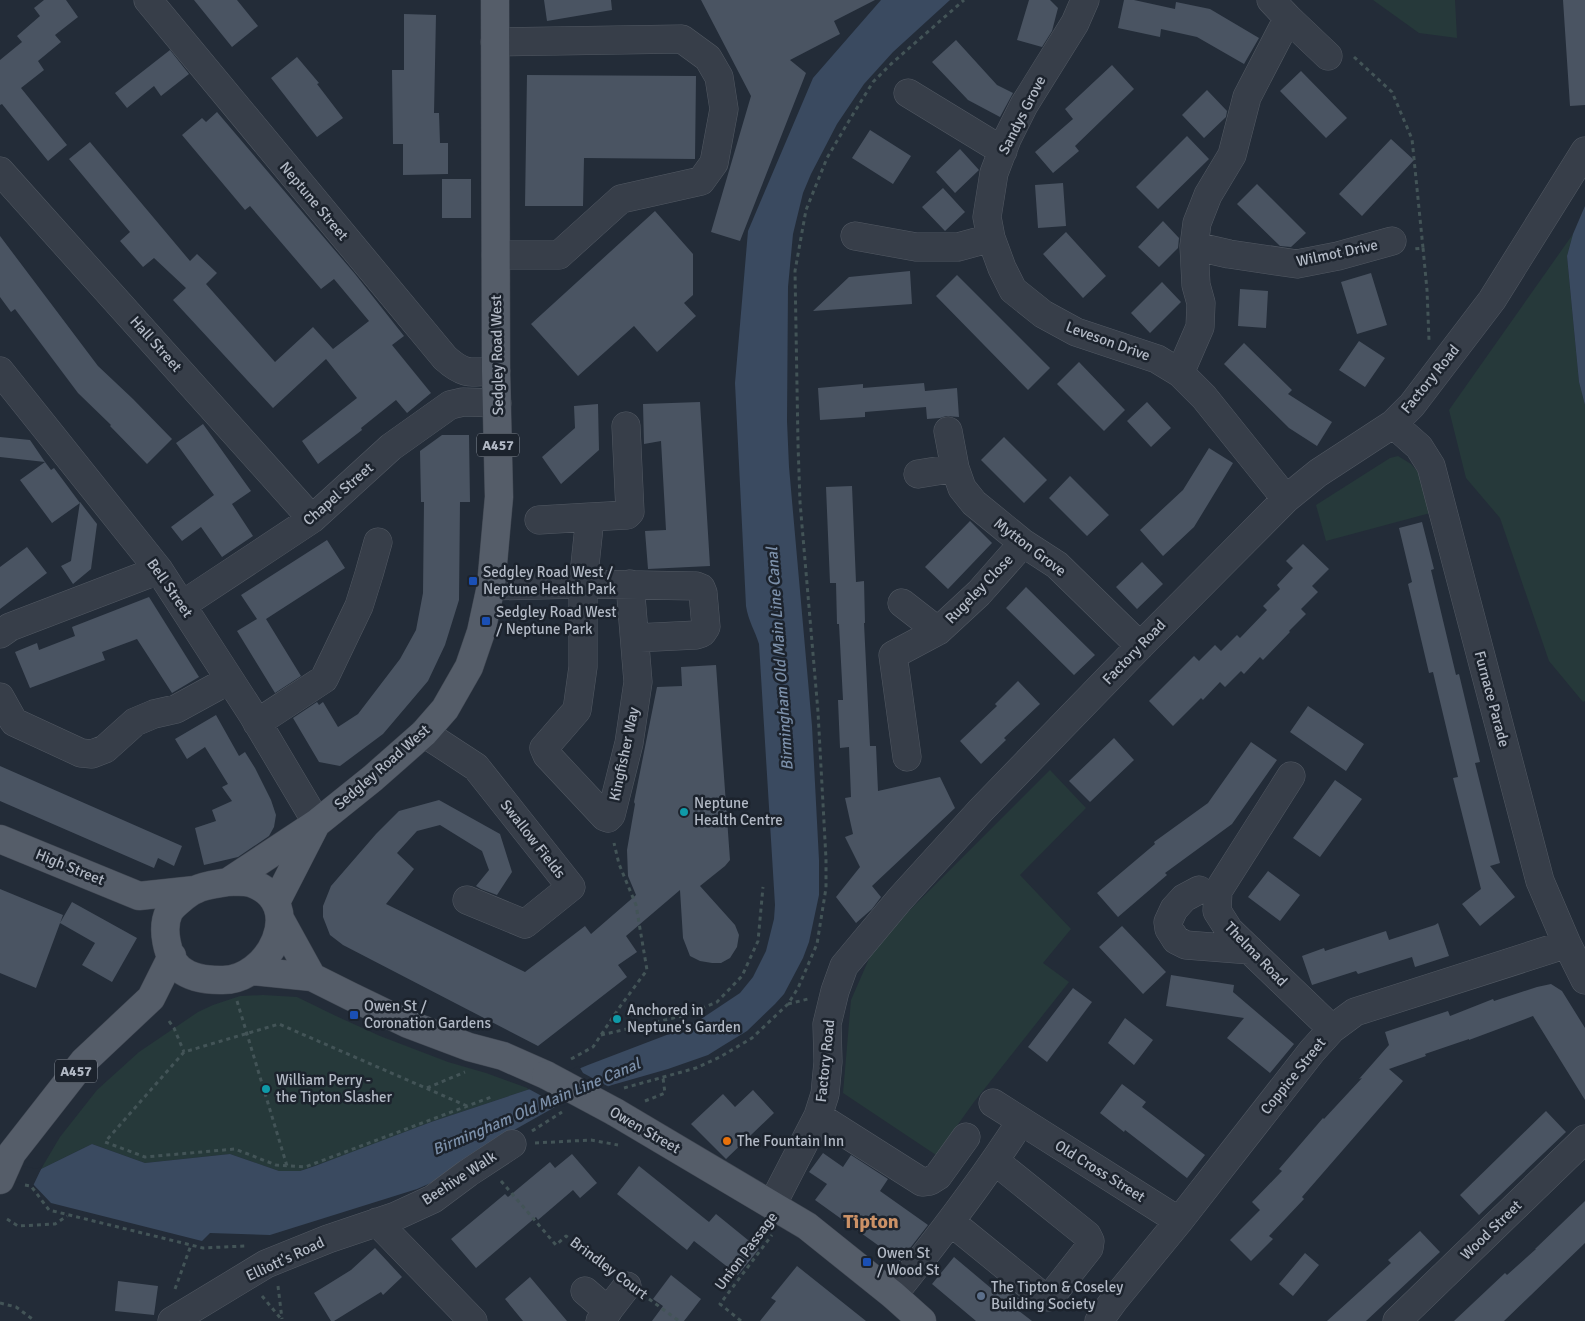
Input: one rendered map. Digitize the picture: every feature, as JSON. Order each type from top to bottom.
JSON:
[{"type":"main road","name":"Sedgley Road West","points":[[228,882],[317,823],[373,778],[424,733],[445,709],[469,667],[482,632],[491,586],[499,497],[496,371],[495,0]]},
{"type":"main road","name":"Sedgley Road West","points":[[278,910],[317,823]]},
{"type":"main road","name":"High Street","points":[[0,839],[139,896],[195,890]]},
{"type":"main road","name":"A457","points":[[151,998],[228,987],[241,977],[252,972],[272,950],[276,941],[278,910],[262,888],[249,882],[228,882],[195,890],[169,912],[165,930],[167,946],[179,968],[194,976],[228,987]]},
{"type":"main road","points":[[139,896],[165,930]]},
{"type":"main road","points":[[278,910],[312,977]]},
{"type":"main road","name":"A457","points":[[0,1180],[6,1149],[84,1061],[151,998],[172,956]]},
{"type":"main road","points":[[252,972],[312,977]]},
{"type":"main road","name":"Owen Street","points":[[312,977],[408,1024],[469,1047],[503,1056],[546,1075],[618,1100],[780,1210],[807,1226],[893,1295],[922,1321]]},
{"type":"street","name":"Neptune Street","points":[[148,0],[445,358],[464,372],[496,371]]},
{"type":"street","name":"Sandys Grove","points":[[991,238],[987,216],[989,198],[994,174],[1003,151],[1024,105],[1075,23],[1085,0]]},
{"type":"street","points":[[1180,373],[1200,327],[1201,303],[1196,285],[1194,246],[1197,223],[1208,195],[1232,155],[1247,97],[1279,9],[1328,56]]},
{"type":"street","points":[[495,42],[682,39],[708,58],[719,78],[724,109],[714,163],[701,181],[621,199],[559,255],[496,255]]},
{"type":"street","points":[[908,93],[1003,151]]},
{"type":"street","name":"Factory Road","points":[[780,1210],[825,1094],[828,1062],[827,1024],[835,991],[844,966],[900,899],[981,810],[1286,499],[1318,473],[1393,424],[1412,405],[1492,300],[1585,151]]},
{"type":"street","name":"Hall Street","points":[[0,171],[312,519]]},
{"type":"street","points":[[855,236],[916,247],[958,247],[991,238]]},
{"type":"street","name":"Leveson Drive","points":[[991,238],[1002,268],[1013,290],[1042,314],[1076,332],[1157,359],[1180,373],[1204,397],[1286,499]]},
{"type":"street","name":"Wilmot Drive","points":[[1194,246],[1229,254],[1297,264],[1338,256],[1392,240]]},
{"type":"street","name":"Bell Street","points":[[0,372],[159,570],[258,723],[317,823]]},
{"type":"street","name":"Chapel Street","points":[[182,605],[312,519],[391,447],[450,405],[463,402],[497,403]]},
{"type":"street","name":"Furnace Parade","points":[[1393,424],[1419,447],[1432,466],[1540,881],[1585,980]]},
{"type":"street","points":[[539,520],[627,515],[630,512],[626,426]]},
{"type":"street","points":[[918,474],[955,468],[948,431]]},
{"type":"street","name":"Mytton Grove","points":[[955,468],[962,488],[974,503],[1023,543],[1057,565],[1140,646]]},
{"type":"street","name":"Kingfisher Way","points":[[590,517],[583,584],[583,667],[577,710],[544,748],[546,755],[604,817],[608,818],[611,815],[628,744],[638,682],[630,584]]},
{"type":"street","points":[[258,723],[324,679],[359,606],[378,542]]},
{"type":"street","name":"Rugeley Close","points":[[907,757],[893,655],[938,631],[979,592],[1023,543]]},
{"type":"street","points":[[0,634],[10,627],[159,570]]},
{"type":"street","points":[[491,586],[630,584],[696,586],[701,588],[706,628],[702,633],[696,635],[635,638]]},
{"type":"street","points":[[902,603],[938,631]]},
{"type":"street","points":[[0,698],[14,722],[81,752],[92,754],[105,749],[135,722],[154,714],[176,709],[229,680]]},
{"type":"street","name":"Swallow Fields","points":[[424,733],[476,767],[571,887],[525,924],[467,900]]},
{"type":"street","name":"Thelma Road","points":[[1291,776],[1258,846],[1218,891],[1217,911],[1229,930],[1332,1029]]},
{"type":"street","points":[[1199,890],[1184,898],[1174,909],[1168,922],[1169,929],[1176,940],[1186,945],[1250,950]]},
{"type":"street","name":"Coppice Street","points":[[1099,1321],[1114,1299],[1179,1221],[1306,1059],[1332,1029],[1355,1012],[1567,944]]},
{"type":"street","name":"Old Cross Street","points":[[993,1103],[1179,1221]]},
{"type":"street","points":[[818,1116],[922,1182],[930,1181],[938,1176],[966,1136]]},
{"type":"street","points":[[893,1295],[951,1222],[999,1156],[1021,1121]]},
{"type":"street","name":"Wood Street","points":[[1397,1321],[1585,1139]]},
{"type":"street","name":"Beehive Walk","points":[[377,1222],[396,1216],[433,1199],[512,1144]]},
{"type":"street","points":[[951,1222],[1042,1296],[1048,1297],[1052,1295],[1090,1248],[1088,1235],[999,1156]]},
{"type":"street","points":[[377,1222],[473,1321]]},
{"type":"street","name":"Elliott's Road","points":[[173,1308],[328,1239],[377,1222]]},
{"type":"street","name":"Brindley Court","points":[[585,1291],[604,1316],[628,1284]]},
{"type":"path","points":[[618,1100],[663,1078],[696,1068],[720,1057],[752,1038],[788,1004],[798,988],[817,944],[826,888],[826,859],[818,712],[800,502],[795,271],[806,210],[827,158],[846,124],[874,82],[891,64],[964,0]]},
{"type":"path","points":[[1328,56],[1345,48],[1392,92],[1412,139],[1428,290],[1428,348]]},
{"type":"path","points":[[1392,240],[1406,250],[1423,248]]},
{"type":"path","points":[[571,1060],[593,1047],[647,970],[636,905],[619,864],[608,818]]},
{"type":"path","points":[[600,1035],[686,1015],[717,1002],[742,976],[758,942],[762,887]]},
{"type":"path","points":[[228,987],[247,1033],[287,1166]]},
{"type":"path","points":[[169,1021],[184,1052]]},
{"type":"path","points":[[466,1106],[279,1024],[184,1052],[104,1142],[145,1157],[234,1150],[276,1165],[305,1167],[494,1096]]},
{"type":"path","points":[[426,1088],[472,1069]]},
{"type":"path","points":[[512,1144],[591,1140],[632,1147],[643,1116],[665,1094],[663,1078]]},
{"type":"path","points":[[512,1144],[570,1108]]},
{"type":"path","name":"Brindley Court","points":[[485,1162],[556,1245],[566,1236],[679,1321]]},
{"type":"path","points":[[31,1186],[50,1210],[203,1248],[246,1246],[256,1270],[283,1320]]},
{"type":"path","name":"Union Passage","points":[[741,1321],[720,1304],[780,1210]]},
{"type":"path","points":[[7,1218],[18,1226],[55,1224],[68,1215]]},
{"type":"path","points":[[173,1308],[191,1245]]},
{"type":"path","points":[[256,1270],[277,1282],[283,1320]]},
{"type":"path","points":[[0,1303],[16,1307],[36,1321]]},
{"type":"shaded area","points":[[1373,0],[1455,0],[1457,38],[1419,33]]},
{"type":"shaded area","points":[[1573,234],[1567,256],[1579,382],[1585,405],[1585,701],[1583,702],[1549,661],[1500,518],[1466,478],[1449,410]]},
{"type":"shaded area","points":[[1398,456],[1411,464],[1425,480],[1434,512],[1326,541],[1316,505],[1390,458]]},
{"type":"shaded area","points":[[1050,770],[1086,808],[1020,875],[1071,929],[1043,963],[1069,982],[974,1102],[936,1155],[843,1093],[851,1000],[875,945]]},
{"type":"shaded area","points":[[240,996],[297,997],[380,1036],[448,1062],[530,1089],[431,1122],[300,1171],[279,1171],[230,1154],[145,1163],[92,1144],[41,1169],[60,1137],[97,1090],[139,1052],[198,1012],[213,1005]]},
{"type":"water","name":"Birmingham Old Main Line Canal","points":[[881,0],[950,0],[893,52],[864,84],[837,124],[803,193],[793,234],[788,287],[787,421],[789,467],[812,726],[819,895],[809,942],[803,958],[784,994],[747,1031],[708,1055],[612,1085],[555,1107],[472,1154],[433,1182],[417,1189],[270,1235],[210,1233],[202,1241],[51,1203],[32,1183],[41,1169],[92,1144],[145,1163],[230,1154],[279,1171],[300,1171],[431,1122],[530,1089],[677,1031],[701,1019],[740,993],[753,977],[766,951],[774,919],[775,905],[759,644],[746,606],[735,383],[748,231],[813,78]]},
{"type":"water","points":[[1585,206],[1585,405],[1579,382],[1567,256],[1573,234]]},
{"type":"pier","points":[[579,1066],[583,1073],[611,1088],[562,1107],[527,1088]]},
{"type":"pier","points":[[0,1161],[37,1169],[43,1165],[33,1186],[0,1178]]},
{"type":"building","points":[[44,0],[66,0],[78,17],[55,35],[61,42],[38,61],[44,70],[21,88],[67,145],[48,161],[2,104],[0,105],[0,60],[22,42],[17,36],[40,16],[34,8]]},
{"type":"building","points":[[194,0],[237,0],[258,26],[232,47]]},
{"type":"building","points":[[544,0],[611,0],[612,10],[547,21]]},
{"type":"building","points":[[701,0],[875,0],[834,21],[840,34],[790,60],[806,73],[740,241],[711,232],[751,96]]},
{"type":"building","points":[[1029,0],[1050,0],[1058,8],[1052,31],[1042,47],[1017,40]]},
{"type":"building","points":[[1124,0],[1134,0],[1175,9],[1176,2],[1210,9],[1259,38],[1244,64],[1197,37],[1161,29],[1160,37],[1118,28]]},
{"type":"building","points":[[1563,0],[1585,0],[1585,105],[1570,106]]},
{"type":"building","points":[[404,14],[436,15],[434,113],[439,113],[440,143],[448,143],[448,174],[403,175],[403,144],[393,144],[392,70],[404,70]]},
{"type":"building","points":[[956,40],[997,85],[1013,93],[1000,117],[968,100],[932,62]]},
{"type":"building","points":[[170,50],[189,74],[161,96],[154,86],[127,108],[115,93]]},
{"type":"building","points":[[297,57],[319,83],[317,84],[343,118],[317,137],[271,78]]},
{"type":"building","points":[[1112,65],[1134,89],[1075,146],[1079,151],[1053,173],[1035,152],[1073,119],[1065,109]]},
{"type":"building","points":[[1301,71],[1347,118],[1326,138],[1280,91]]},
{"type":"building","points":[[527,75],[696,76],[695,159],[584,158],[583,206],[525,206]]},
{"type":"building","points":[[1207,90],[1227,111],[1226,117],[1204,138],[1182,115]]},
{"type":"building","points":[[217,112],[355,274],[404,336],[392,345],[431,393],[407,413],[396,400],[361,428],[362,430],[318,464],[302,441],[357,398],[326,359],[273,408],[173,300],[186,288],[154,258],[143,267],[120,241],[130,232],[69,159],[90,142],[190,261],[197,254],[217,273],[206,284],[275,362],[313,327],[333,349],[369,321],[334,279],[321,289],[250,206],[245,210],[182,135],[202,118],[206,122]]},
{"type":"building","points":[[870,130],[911,156],[893,184],[852,158]]},
{"type":"building","points":[[1187,136],[1209,159],[1158,209],[1136,187]]},
{"type":"building","points":[[1391,139],[1414,160],[1362,216],[1339,194]]},
{"type":"building","points":[[960,149],[979,170],[955,193],[936,172]]},
{"type":"building","points":[[442,179],[471,179],[471,218],[442,218]]},
{"type":"building","points":[[1063,183],[1066,226],[1038,228],[1035,185]]},
{"type":"building","points":[[1257,184],[1306,233],[1291,247],[1280,246],[1237,204]]},
{"type":"building","points":[[943,188],[965,212],[945,231],[922,207]]},
{"type":"building","points":[[655,211],[693,254],[693,295],[684,303],[696,316],[657,352],[634,326],[578,376],[531,324]]},
{"type":"building","points":[[1163,221],[1179,238],[1178,248],[1159,267],[1138,247]]},
{"type":"building","points":[[1066,232],[1106,276],[1083,298],[1043,254]]},
{"type":"building","points":[[0,236],[98,366],[172,439],[147,464],[78,393],[15,309],[11,312],[0,297]]},
{"type":"building","points":[[910,271],[912,304],[813,311],[849,277]]},
{"type":"building","points":[[1371,273],[1387,325],[1357,334],[1341,282]]},
{"type":"building","points":[[957,275],[1050,368],[1028,390],[936,296]]},
{"type":"building","points":[[1162,282],[1181,302],[1150,333],[1131,313]]},
{"type":"building","points":[[1240,289],[1268,291],[1266,328],[1238,326]]},
{"type":"building","points":[[1359,341],[1385,358],[1365,387],[1339,370]]},
{"type":"building","points":[[1244,343],[1292,390],[1288,394],[1332,422],[1317,446],[1289,428],[1224,364]]},
{"type":"building","points":[[1079,362],[1125,410],[1104,431],[1057,384]]},
{"type":"building","points":[[924,383],[925,391],[957,388],[959,417],[946,416],[927,419],[926,407],[865,412],[865,417],[820,420],[818,388],[863,384],[863,388]]},
{"type":"building","points":[[700,402],[710,566],[648,569],[645,531],[666,530],[661,441],[644,444],[643,404]]},
{"type":"building","points":[[1147,402],[1171,428],[1151,447],[1127,421]]},
{"type":"building","points":[[598,404],[599,450],[561,484],[542,457],[575,428],[574,406]]},
{"type":"building","points":[[203,424],[251,491],[232,504],[253,536],[222,557],[201,527],[182,541],[171,527],[214,495],[176,443]]},
{"type":"building","points":[[442,435],[469,435],[470,502],[460,502],[459,600],[445,645],[428,681],[383,734],[340,766],[319,762],[293,718],[317,702],[319,705],[323,702],[338,727],[358,714],[400,659],[416,630],[423,593],[424,502],[421,502],[420,451]]},
{"type":"building","points":[[0,437],[30,440],[45,462],[0,457]]},
{"type":"building","points":[[1004,437],[1047,480],[1024,503],[981,460]]},
{"type":"building","points":[[1209,448],[1233,463],[1194,527],[1163,556],[1140,530],[1183,490]]},
{"type":"building","points":[[45,462],[51,470],[54,468],[80,503],[52,523],[20,480]]},
{"type":"building","points":[[1070,476],[1109,515],[1087,536],[1049,498]]},
{"type":"building","points":[[852,486],[856,582],[864,581],[864,623],[870,746],[876,746],[878,791],[940,777],[955,808],[872,886],[881,897],[872,909],[856,923],[836,897],[860,867],[845,837],[853,834],[845,798],[851,797],[849,747],[840,748],[838,700],[843,700],[839,624],[837,624],[836,583],[830,583],[826,487]]},
{"type":"building","points":[[80,502],[97,524],[91,569],[73,584],[61,566],[71,561]]},
{"type":"building","points":[[970,521],[992,543],[948,589],[925,567]]},
{"type":"building","points":[[1422,522],[1434,569],[1431,570],[1456,675],[1459,674],[1480,762],[1475,763],[1500,863],[1490,866],[1515,897],[1480,926],[1462,904],[1481,889],[1453,778],[1458,777],[1433,672],[1429,673],[1408,584],[1412,582],[1399,528]]},
{"type":"building","points":[[327,540],[345,568],[266,619],[301,676],[275,693],[237,631],[257,619],[241,595]]},
{"type":"building","points":[[1303,544],[1329,569],[1312,586],[1318,592],[1301,609],[1306,614],[1263,660],[1260,657],[1244,674],[1241,671],[1225,687],[1220,682],[1203,700],[1201,698],[1173,726],[1149,701],[1194,656],[1199,661],[1215,645],[1221,651],[1237,635],[1240,638],[1267,610],[1263,606],[1280,589],[1277,585],[1293,568],[1286,561]]},
{"type":"building","points":[[27,547],[47,573],[0,609],[0,567]]},
{"type":"building","points":[[1142,562],[1163,584],[1137,609],[1116,587]]},
{"type":"building","points":[[1026,587],[1095,655],[1074,675],[1006,608]]},
{"type":"building","points":[[149,597],[199,677],[172,693],[137,639],[102,652],[105,660],[30,688],[15,652],[37,643],[39,650],[75,636],[72,627]]},
{"type":"building","points":[[716,665],[730,860],[700,886],[735,925],[739,935],[737,947],[730,958],[721,963],[712,963],[700,961],[690,956],[683,938],[680,890],[626,936],[637,952],[618,965],[627,977],[538,1046],[343,945],[330,935],[323,917],[323,906],[331,886],[376,834],[399,811],[439,800],[500,834],[512,872],[497,895],[476,886],[489,870],[482,851],[440,825],[417,831],[397,853],[414,869],[386,904],[525,972],[585,926],[591,934],[636,895],[628,876],[627,850],[634,802],[657,687],[682,686],[681,667]]},
{"type":"building","points":[[1018,681],[1040,704],[1004,738],[1006,740],[981,764],[960,741],[997,706],[995,704]]},
{"type":"building","points":[[1308,706],[1364,744],[1346,771],[1290,732]]},
{"type":"building","points":[[216,715],[239,756],[245,752],[255,768],[271,800],[276,815],[274,827],[269,836],[238,857],[204,865],[195,828],[216,821],[212,810],[232,801],[222,787],[228,784],[205,747],[187,759],[175,739]]},
{"type":"building","points":[[1114,738],[1134,760],[1090,802],[1069,781]]},
{"type":"building","points":[[1251,742],[1277,760],[1232,824],[1165,873],[1167,875],[1118,917],[1097,893],[1155,844],[1154,842],[1208,803]]},
{"type":"building","points":[[0,766],[182,846],[174,866],[158,858],[154,868],[0,801]]},
{"type":"building","points":[[1335,780],[1362,799],[1320,857],[1293,838]]},
{"type":"building","points":[[1268,871],[1300,895],[1280,921],[1248,897]]},
{"type":"building","points":[[0,889],[63,915],[36,988],[0,973]]},
{"type":"building","points":[[72,902],[137,938],[112,982],[82,965],[95,943],[60,923]]},
{"type":"building","points":[[1438,923],[1449,956],[1415,967],[1412,957],[1358,974],[1356,971],[1312,985],[1302,956],[1324,948],[1325,951],[1386,931],[1389,940]]},
{"type":"building","points":[[1122,926],[1166,972],[1143,994],[1099,947]]},
{"type":"building","points":[[1171,975],[1234,985],[1233,992],[1294,1044],[1270,1073],[1227,1038],[1244,1018],[1166,1006]]},
{"type":"building","points":[[1551,984],[1562,991],[1585,1028],[1585,1100],[1533,1016],[1425,1054],[1426,1056],[1389,1069],[1403,1081],[1302,1197],[1304,1199],[1269,1236],[1273,1239],[1251,1261],[1230,1240],[1260,1210],[1252,1202],[1282,1171],[1279,1169],[1323,1118],[1362,1078],[1359,1079],[1389,1045],[1385,1032],[1448,1011],[1450,1016],[1493,999],[1494,1001]]},
{"type":"building","points":[[1073,988],[1092,1002],[1047,1062],[1028,1047]]},
{"type":"building","points":[[1125,1018],[1153,1040],[1134,1065],[1108,1043]]},
{"type":"building","points":[[1122,1084],[1146,1102],[1142,1107],[1205,1155],[1187,1178],[1100,1113]]},
{"type":"building","name":"The Fountain Inn","points":[[753,1090],[774,1113],[726,1159],[691,1124],[723,1094],[735,1107]]},
{"type":"building","points":[[1546,1111],[1566,1132],[1479,1215],[1460,1195]]},
{"type":"building","points":[[823,1153],[843,1167],[851,1155],[888,1179],[880,1191],[928,1225],[900,1261],[815,1200],[827,1184],[809,1172]]},
{"type":"building","points":[[572,1154],[597,1183],[580,1198],[573,1190],[538,1220],[536,1217],[476,1268],[451,1239],[505,1194],[508,1197],[550,1162],[555,1168]]},
{"type":"building","points":[[639,1166],[709,1222],[716,1214],[759,1249],[738,1275],[694,1241],[687,1250],[617,1194]]},
{"type":"building","points":[[1585,1201],[1585,1243],[1504,1321],[1454,1321],[1505,1273],[1507,1275],[1536,1249]]},
{"type":"building","points":[[1420,1231],[1440,1252],[1366,1321],[1327,1321],[1391,1263],[1388,1260]]},
{"type":"building","points":[[375,1248],[402,1277],[383,1295],[381,1292],[334,1321],[331,1321],[314,1293],[351,1270]]},
{"type":"building","points":[[1305,1253],[1319,1265],[1293,1296],[1279,1284]]},
{"type":"building","name":"The Tipton & Coseley Building Society","points":[[954,1257],[992,1289],[998,1281],[1025,1304],[1019,1311],[1032,1321],[976,1321],[932,1284]]},
{"type":"building","points":[[797,1266],[866,1321],[760,1321],[776,1301],[771,1298]]},
{"type":"building","points":[[671,1275],[701,1299],[684,1321],[652,1321],[663,1306],[653,1299]]},
{"type":"building","points":[[530,1277],[567,1321],[523,1321],[505,1299]]},
{"type":"building","points":[[118,1281],[158,1286],[154,1315],[115,1311]]},
{"type":"place","name":"Sedgley Road West / Neptune Health Park","points":[[473,581]]},
{"type":"place","name":"Sedgley Road West / Neptune Park","points":[[486,621]]},
{"type":"place","name":"Neptune Health Centre","points":[[684,812]]},
{"type":"place","name":"Owen St / Coronation Gardens","points":[[354,1015]]},
{"type":"place","name":"Anchored in Neptune's Garden","points":[[617,1019]]},
{"type":"place","name":"William Perry - the Tipton Slasher","points":[[266,1089]]},
{"type":"place","name":"The Fountain Inn","points":[[727,1141]]},
{"type":"place","name":"Owen St / Wood St","points":[[867,1262]]},
{"type":"place","name":"The Tipton & Coseley Building Society","points":[[981,1296]]},
{"type":"district","name":"Tipton","points":[[871,1221]]}]
